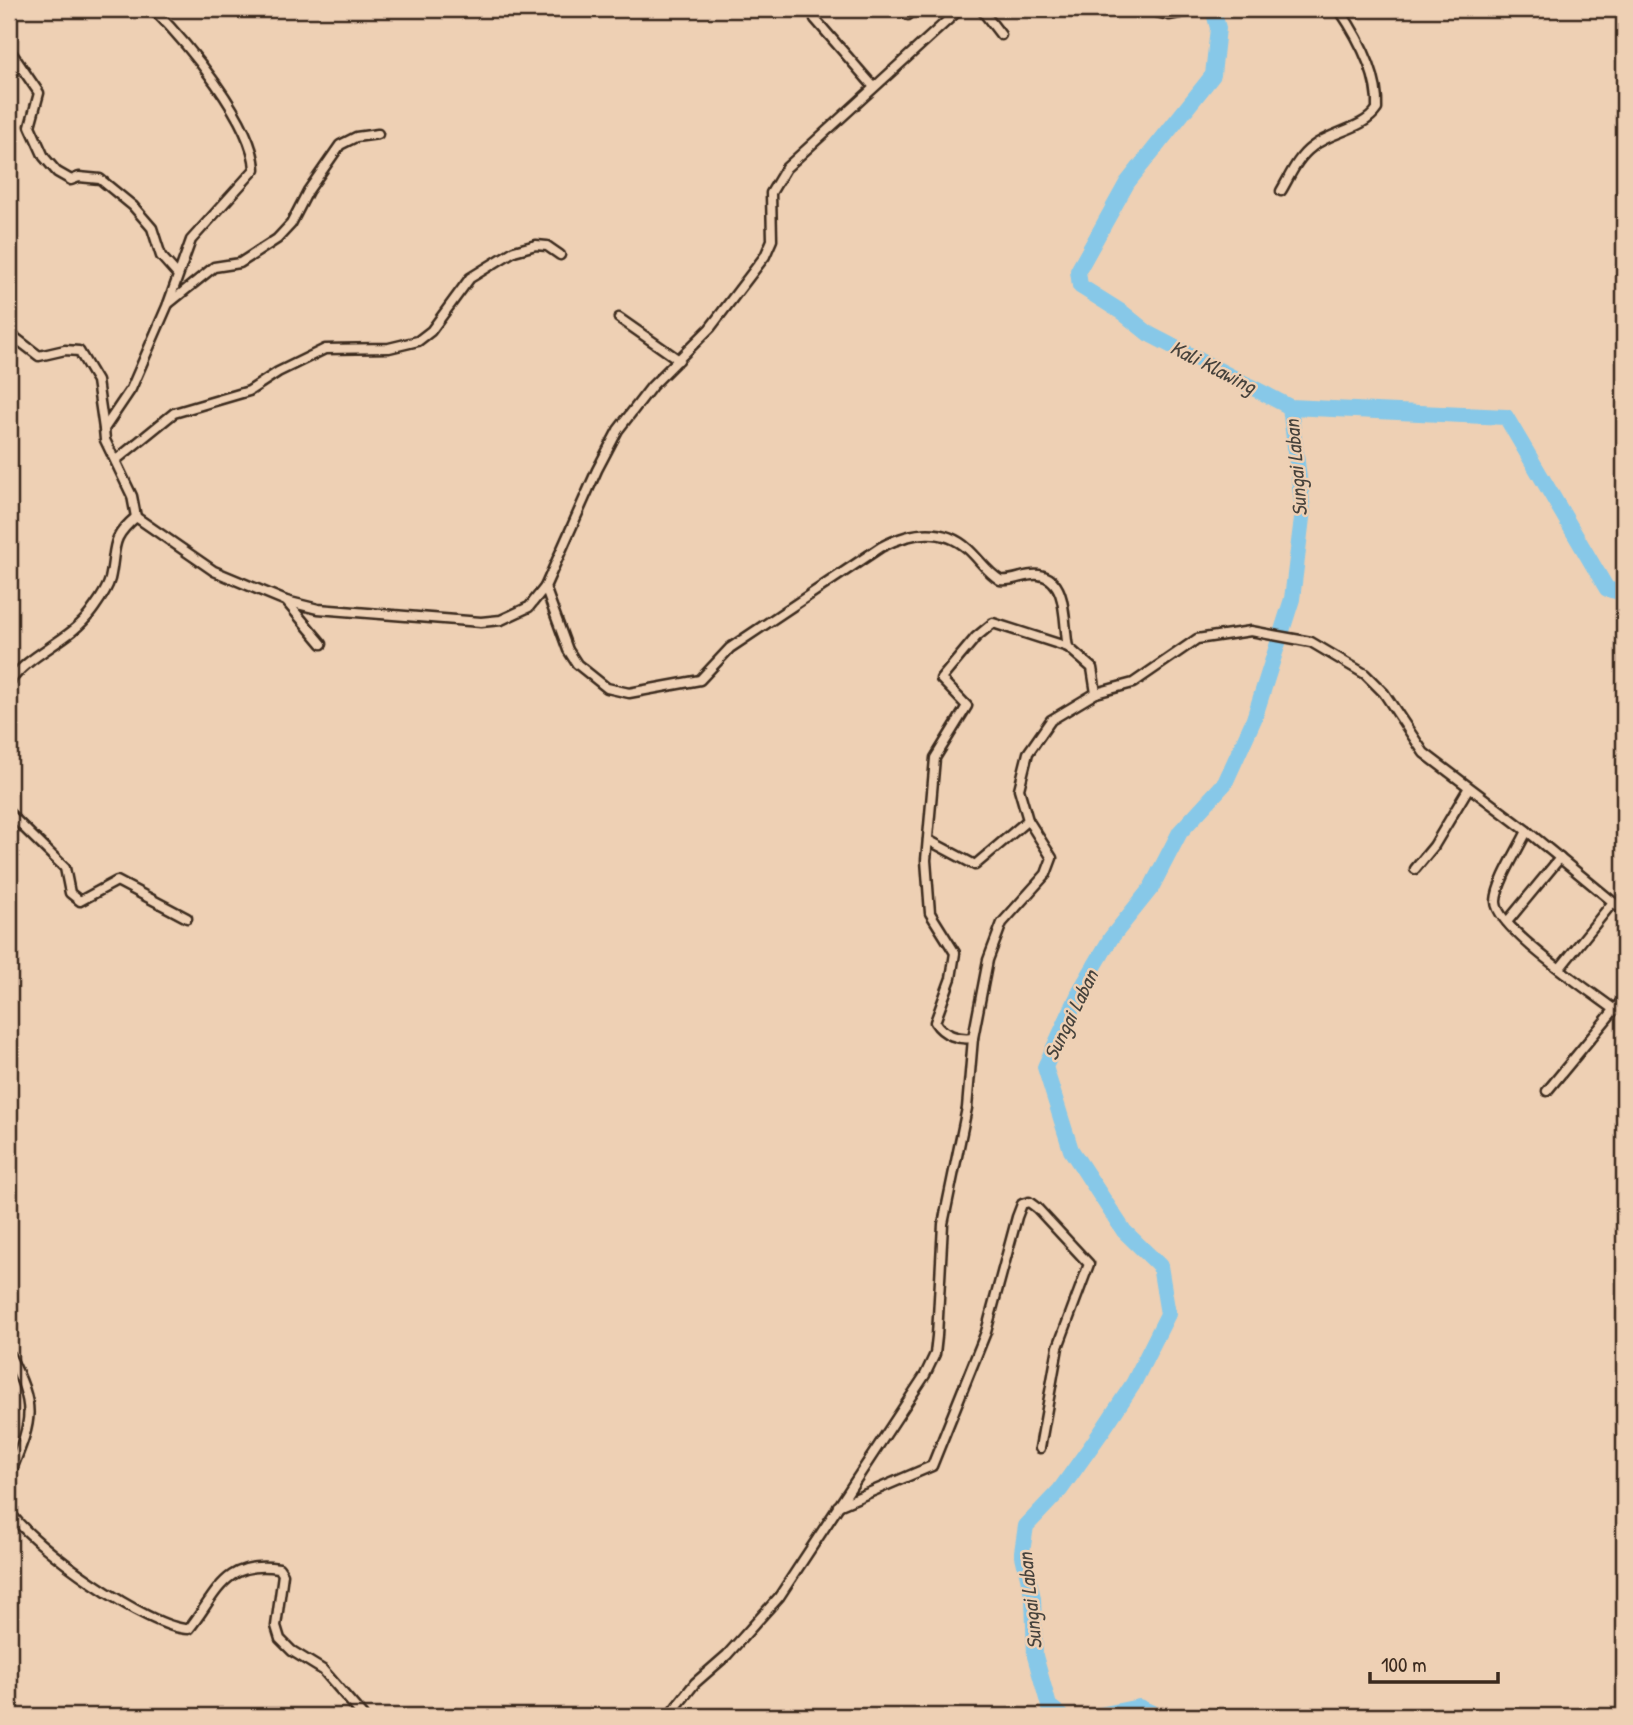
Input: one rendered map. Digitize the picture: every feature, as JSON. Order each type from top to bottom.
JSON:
[{"type":"street","points":[[104,429],[131,389],[168,304],[191,240],[248,180],[255,169],[255,161],[238,121],[220,91],[190,50],[153,9]]},
{"type":"street","points":[[902,9],[908,15],[915,9]]},
{"type":"street","points":[[981,9],[1001,35]]},
{"type":"street","points":[[1143,9],[1168,15],[1201,9]]},
{"type":"street","points":[[1280,191],[1299,160],[1312,147],[1362,122],[1377,109],[1374,83],[1366,58],[1339,9]]},
{"type":"street","points":[[9,333],[39,356],[65,350],[79,351],[97,381],[105,440],[117,460],[132,496],[136,517],[214,571],[286,601],[318,609],[481,622],[501,620],[529,607],[545,587],[609,446],[640,400],[710,328],[768,251],[772,236],[769,199],[779,177],[813,140],[956,10]]},
{"type":"street","points":[[815,19],[873,86]]},
{"type":"street","points":[[9,50],[39,93],[30,126],[44,157],[66,177],[93,177],[110,185],[152,228],[162,256],[177,274]]},
{"type":"street","points":[[168,304],[214,267],[240,262],[285,233],[308,191],[340,145],[356,137],[378,134]]},
{"type":"street","points":[[117,460],[174,413],[249,391],[278,372],[325,349],[389,348],[418,341],[431,331],[470,278],[507,254],[536,245],[547,246],[560,255]]},
{"type":"street","points":[[619,318],[678,360]]},
{"type":"street","points":[[9,683],[23,666],[88,615],[110,582],[114,542],[120,530],[136,517]]},
{"type":"street","points":[[545,587],[568,650],[577,664],[607,688],[629,693],[700,680],[730,649],[881,547],[905,536],[929,533],[948,537],[963,545],[987,571],[1000,580],[1037,574],[1054,583],[1062,597],[1068,647]]},
{"type":"street","points":[[286,601],[322,644]]},
{"type":"street","points":[[973,1038],[962,1040],[951,1036],[935,1022],[951,978],[955,953],[928,907],[926,860],[935,758],[967,706],[941,680],[953,662],[993,623],[1068,647],[1092,668],[1096,693]]},
{"type":"street","points":[[669,1716],[695,1684],[727,1656],[779,1597],[925,1375],[934,1354],[943,1224],[967,1108],[973,1038],[988,960],[1002,923],[1046,874],[1052,858],[1051,852],[1028,820],[1019,789],[1023,769],[1036,737],[1065,709],[1096,693],[1133,683],[1197,639],[1251,631],[1304,640],[1365,674],[1384,693],[1424,753],[1468,789],[1527,831],[1624,911]]},
{"type":"street","points":[[1415,869],[1434,846],[1468,789]]},
{"type":"street","points":[[9,813],[65,868],[70,893],[80,901],[117,881],[187,918]]},
{"type":"street","points":[[928,840],[975,866],[1028,820]]},
{"type":"street","points":[[1527,831],[1496,898],[1497,910],[1560,968],[1615,1010]]},
{"type":"street","points":[[1507,922],[1560,858]]},
{"type":"street","points":[[1560,968],[1614,902]]},
{"type":"street","points":[[1547,1091],[1624,998]]},
{"type":"street","points":[[838,1506],[932,1466],[986,1332],[1022,1203],[1029,1202],[1089,1264],[1058,1348],[1040,1448]]},
{"type":"street","points":[[9,1353],[23,1382],[31,1418],[9,1477]]},
{"type":"street","points":[[9,1511],[17,1524],[69,1569],[130,1605],[179,1629],[189,1629],[228,1575],[243,1570],[279,1568],[283,1574],[276,1626],[280,1639],[292,1651],[323,1670],[363,1716]]},
{"type":"waterway","name":"Kali Klawing","points":[[1213,9],[1218,28],[1213,75],[1127,183],[1078,271],[1080,286],[1123,313],[1149,334],[1290,407],[1506,417],[1607,589],[1624,593]]},
{"type":"waterway","name":"Sungai Laban","points":[[1062,1716],[1049,1706],[1035,1656],[1033,1598],[1022,1552],[1026,1526],[1060,1490],[1102,1431],[1133,1384],[1168,1314],[1160,1266],[1124,1231],[1071,1150],[1045,1067],[1081,989],[1111,938],[1151,888],[1180,832],[1225,783],[1254,719],[1292,599],[1303,510],[1290,407]]},
{"type":"waterway","name":"Sungai Laban","points":[[1095,1716],[1139,1707],[1159,1716]]}]
